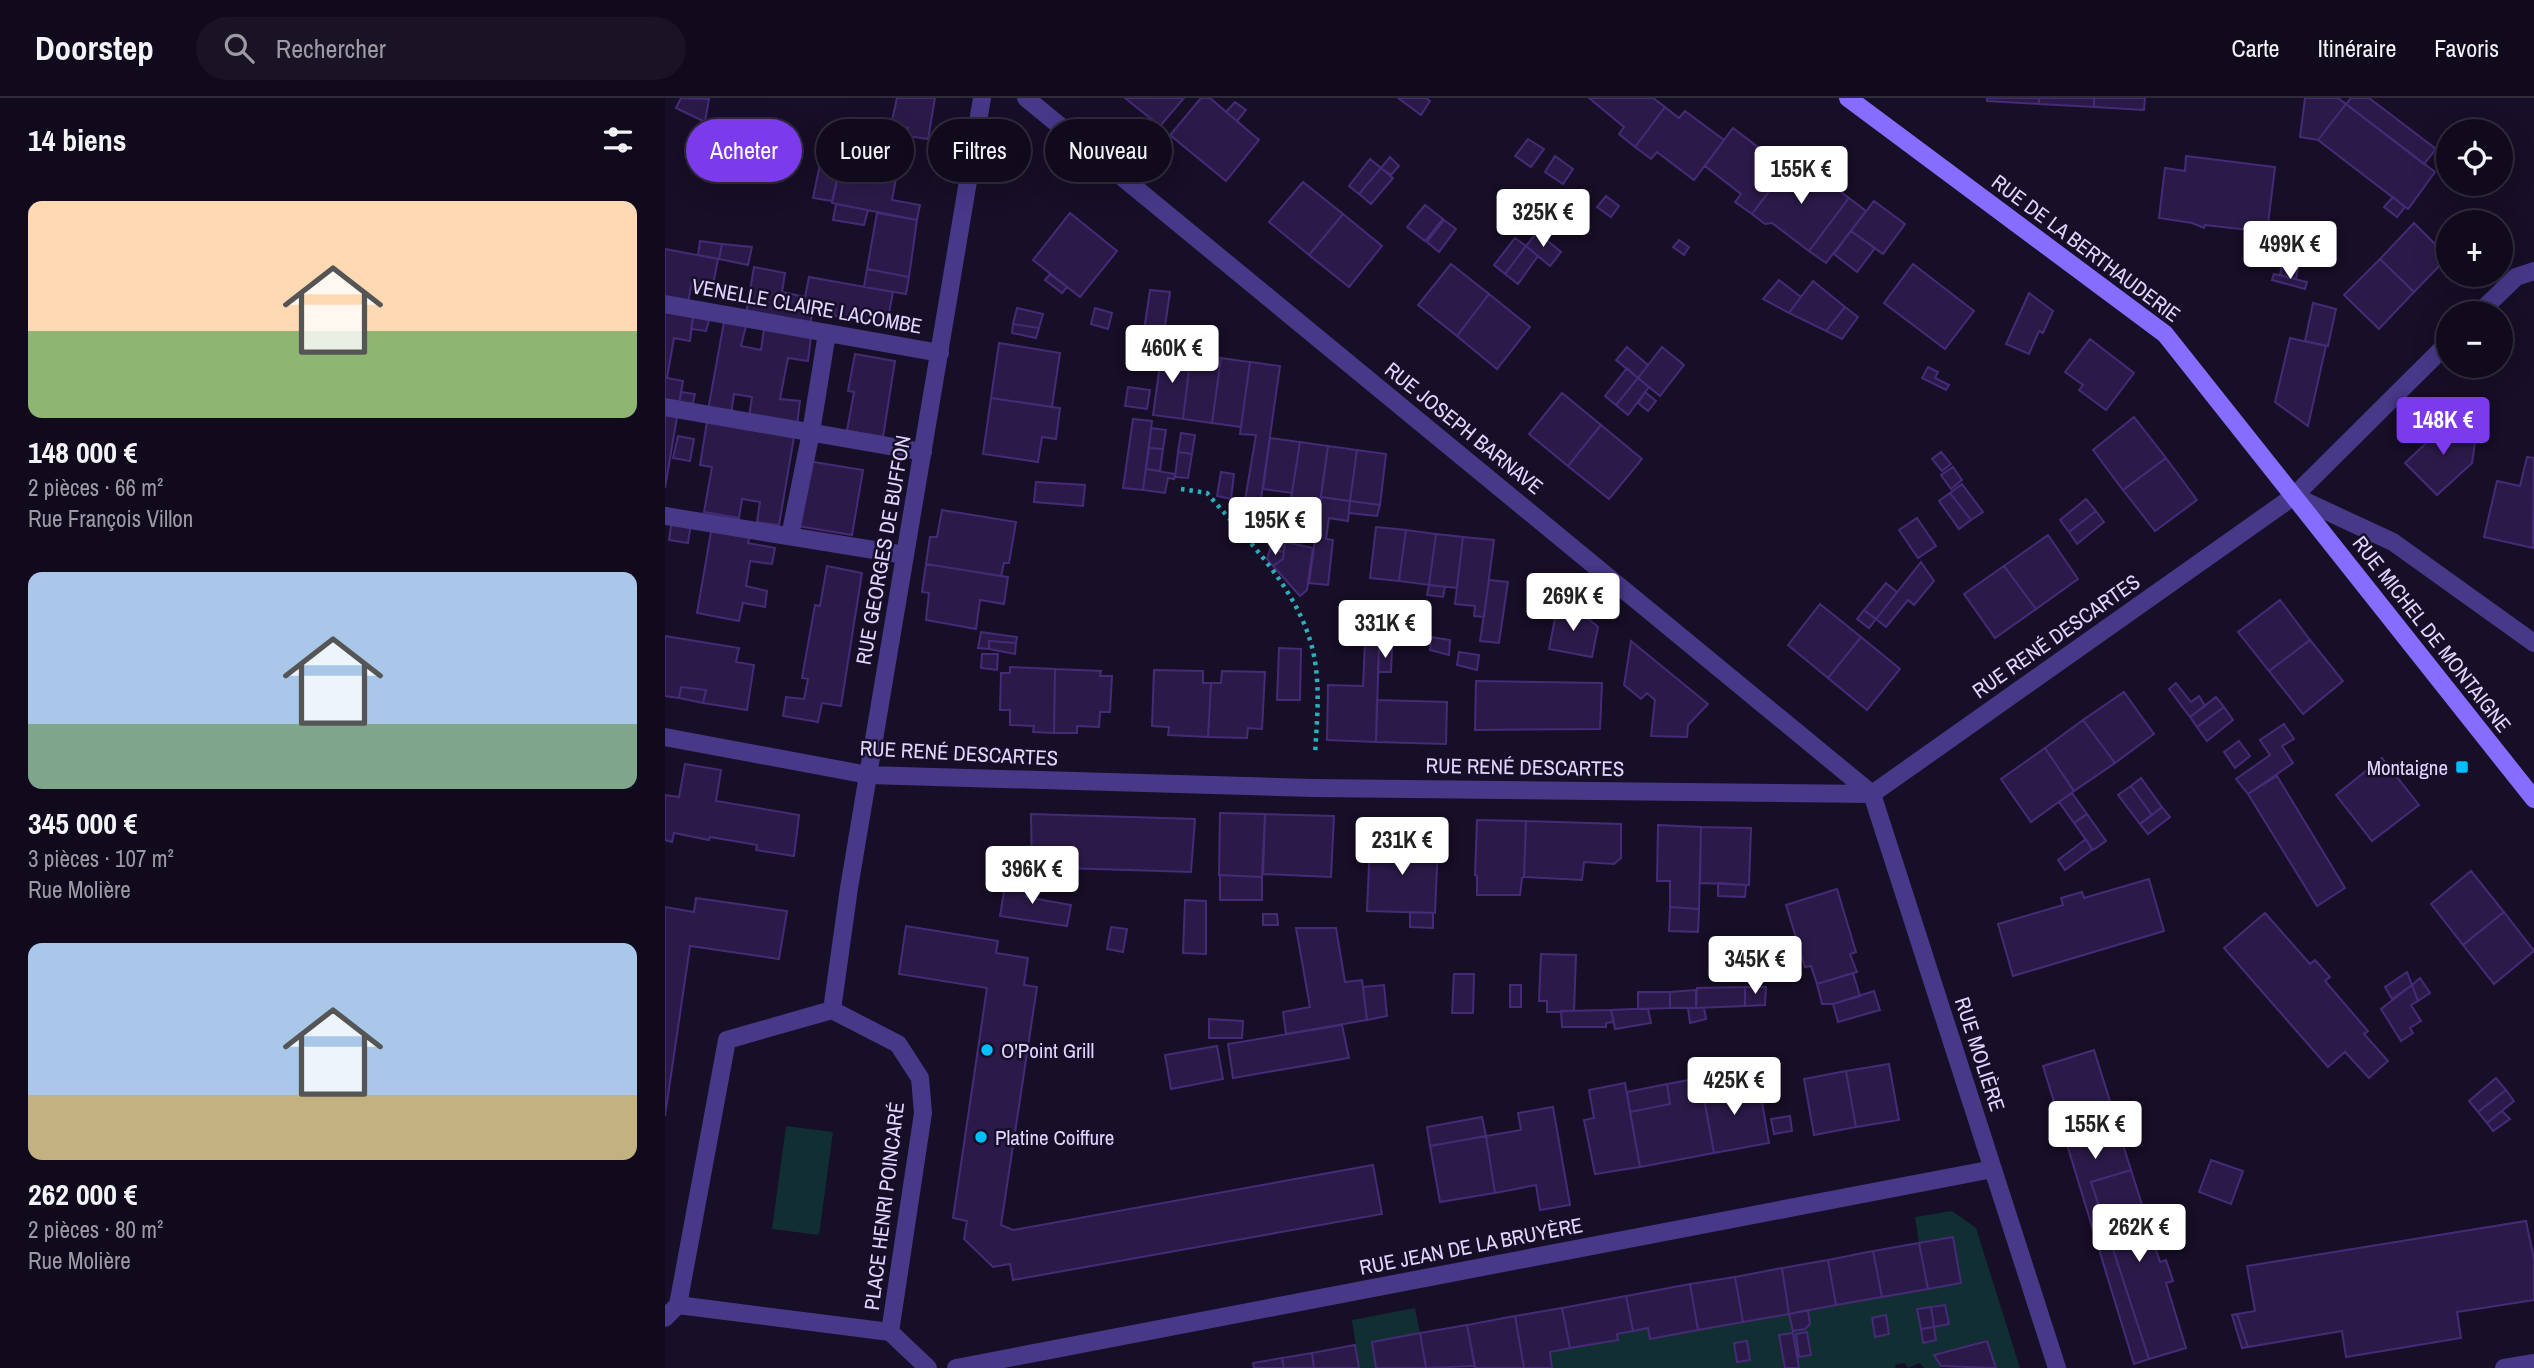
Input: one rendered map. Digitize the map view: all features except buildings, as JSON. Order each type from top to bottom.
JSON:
[{"type":"street","name":"RUE GEORGES DE BUFFON","points":[[832,1010],[849,888],[982,98]]},
{"type":"street","name":"RUE JOSEPH BARNAVE","points":[[1026,98],[1872,794]]},
{"type":"street","name":"RUE DE LA BERTHAUDERIE","points":[[1848,98],[2165,334],[2294,496]]},
{"type":"street","points":[[2491,301],[2516,276],[2534,271]]},
{"type":"street","name":"VENELLE CLAIRE LACOMBE","points":[[665,304],[940,352]]},
{"type":"street","points":[[790,536],[811,432],[827,332]]},
{"type":"street","name":"RUE RENÉ DESCARTES","points":[[665,737],[868,775],[1313,788],[1872,794],[2294,496],[2436,355]]},
{"type":"street","points":[[665,407],[923,452]]},
{"type":"street","points":[[2294,496],[2393,542],[2534,643]]},
{"type":"street","name":"RUE MICHEL DE MONTAIGNE","points":[[2294,496],[2534,799]]},
{"type":"street","points":[[665,516],[905,555]]},
{"type":"street","name":"RUE MOLIÈRE","points":[[1872,794],[2057,1368]]},
{"type":"street","points":[[665,1318],[678,1305],[727,1040],[832,1010]]},
{"type":"street","name":"PLACE HENRI POINCARÉ","points":[[832,1010],[898,1044],[920,1078],[923,1113],[890,1332]]},
{"type":"street","name":"RUE JEAN DE LA BRUYÈRE","points":[[956,1368],[1993,1169]]},
{"type":"street","name":"PLACE HENRI POINCARÉ","points":[[678,1305],[890,1332],[928,1368]]},
{"type":"street","points":[[2504,1368],[2534,1363]]},
{"type":"path","points":[[1181,489],[1207,494],[1292,596],[1312,648],[1318,696],[1315,755]]},
{"type":"green space","points":[[786,1126],[833,1132],[819,1235],[772,1229]]},
{"type":"green space","points":[[1952,1211],[1976,1228],[2020,1368],[1996,1368],[1986,1340],[1934,1355],[1941,1368],[1924,1368],[1920,1363],[1908,1368],[1904,1363],[1895,1365],[1896,1368],[1799,1368],[1793,1333],[1780,1335],[1785,1368],[1552,1368],[1550,1352],[1618,1340],[1617,1334],[1648,1328],[1650,1339],[1789,1314],[1793,1331],[1805,1329],[1810,1324],[1808,1310],[1961,1283],[1953,1237],[1919,1243],[1915,1217]]},
{"type":"green space","points":[[1415,1308],[1420,1333],[1376,1368],[1359,1368],[1352,1320]]},
{"type":"place","name":"Montaigne","points":[[2462,767]]},
{"type":"place","name":"O'Point Grill","points":[[987,1050]]},
{"type":"place","name":"Platine Coiffure","points":[[981,1137]]}]
